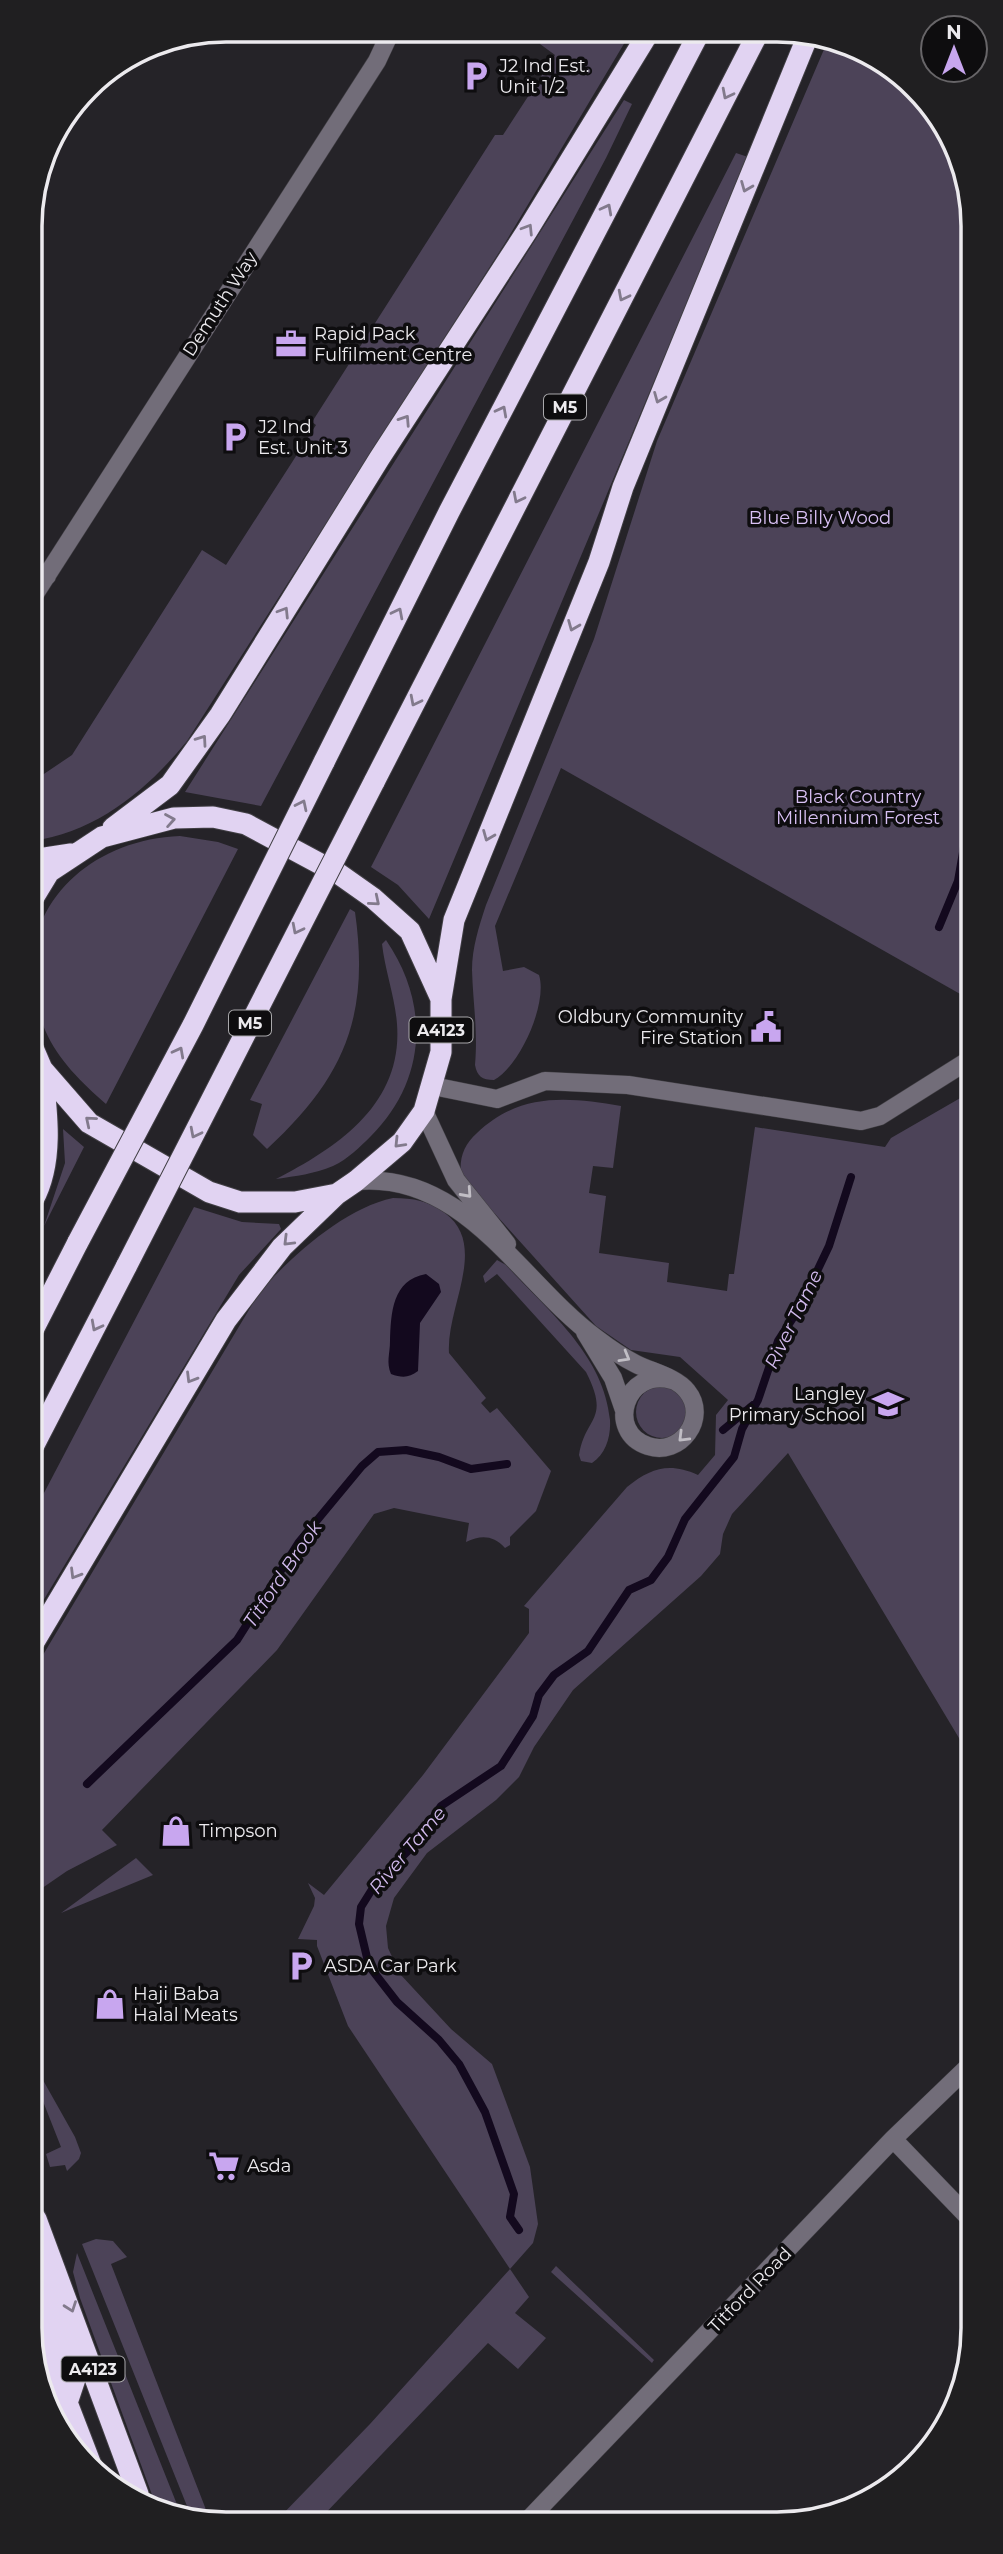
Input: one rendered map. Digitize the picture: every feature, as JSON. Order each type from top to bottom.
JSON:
[{"type":"highway","points":[[102,837],[170,785],[220,715],[379,459],[527,231],[643,42]]},
{"type":"highway","name":"M5","points":[[42,1312],[192,1025],[456,500],[694,42]]},
{"type":"highway","name":"M5","points":[[42,1430],[753,42]]},
{"type":"highway","points":[[441,999],[454,920],[599,562],[623,487],[804,45]]},
{"type":"highway","name":"A4123","points":[[42,884],[49,872],[102,837],[174,818],[214,817],[246,824],[339,873],[373,898],[410,932],[441,999],[441,1052],[433,1086],[424,1111],[402,1142],[337,1194],[295,1202],[240,1202],[209,1192],[89,1123],[42,1069]]},
{"type":"highway","name":"A4123","points":[[42,859],[73,854]]},
{"type":"highway","points":[[42,1069],[48,1119],[42,1166]]},
{"type":"highway","points":[[42,1629],[226,1320],[282,1247],[337,1194]]},
{"type":"highway","name":"A4123","points":[[42,2235],[136,2488]]},
{"type":"highway","points":[[42,2282],[76,2376],[67,2403]]},
{"type":"highway","name":"A4123","points":[[43,2340],[82,2443]]},
{"type":"street","name":"Demuth Way","points":[[42,566],[377,61],[386,42]]},
{"type":"street","points":[[433,1086],[497,1099],[545,1081],[628,1085],[861,1121],[880,1116],[961,1065]]},
{"type":"street","points":[[424,1111],[456,1180],[484,1211],[523,1265],[582,1328],[615,1352],[671,1380],[688,1392],[695,1411],[690,1430],[676,1444],[657,1448],[645,1445],[628,1429],[613,1378],[582,1328]]},
{"type":"street","points":[[356,1181],[381,1179],[427,1190],[523,1265]]},
{"type":"street","points":[[624,1410],[629,1395],[640,1383],[656,1378],[671,1380]]},
{"type":"street","name":"Titford Road","points":[[536,2512],[893,2140],[961,2074]]},
{"type":"street","points":[[893,2140],[961,2210]]},
{"type":"green space","points":[[541,42],[625,42],[505,243],[187,741],[155,776],[119,806],[78,828],[42,839],[42,775],[72,755],[202,550],[226,565],[316,425],[312,422],[495,135],[503,135],[555,55]]},
{"type":"green space","points":[[825,48],[869,67],[889,80],[923,114],[947,155],[959,202],[961,994],[561,768],[495,926],[503,971],[524,967],[539,975],[541,987],[536,1017],[513,1062],[494,1080],[486,1079],[479,1075],[475,1065],[476,1029],[472,970],[483,913],[594,639],[657,441]]},
{"type":"green space","points":[[624,100],[632,104],[606,158],[261,806],[185,792]]},
{"type":"green space","points":[[736,153],[748,157],[429,919],[398,885],[371,867]]},
{"type":"green space","points":[[180,836],[218,842],[238,849],[106,1104],[64,1061],[45,1030],[42,1020],[42,922],[57,896],[80,872],[109,854],[142,841]]},
{"type":"green space","points":[[350,909],[355,912],[359,949],[358,983],[354,1014],[346,1043],[333,1070],[315,1097],[294,1123],[267,1149],[253,1135],[262,1104],[250,1100]]},
{"type":"green space","points":[[386,940],[400,964],[410,990],[415,1015],[416,1041],[412,1066],[403,1091],[390,1114],[371,1136],[344,1160],[319,1171],[276,1179],[322,1153],[362,1120],[378,1100],[389,1077],[396,1052],[397,1024],[382,944]]},
{"type":"green space","points":[[961,1098],[961,1741],[788,1453],[732,1514],[723,1534],[720,1554],[701,1576],[573,1690],[534,1747],[519,1777],[496,1800],[427,1853],[394,1898],[386,1926],[388,1948],[400,1974],[451,2029],[492,2064],[530,2167],[538,2224],[533,2243],[510,2269],[348,2026],[317,1940],[298,1939],[314,1906],[315,1898],[308,1883],[324,1895],[423,1775],[529,1633],[529,1609],[524,1606],[627,1487],[644,1475],[661,1469],[678,1469],[698,1475],[715,1455],[716,1415],[728,1400],[680,1357],[631,1350],[596,1326],[461,1176],[463,1152],[472,1138],[493,1120],[527,1104],[563,1100],[621,1106],[613,1168],[593,1166],[589,1193],[606,1196],[599,1253],[669,1263],[667,1282],[727,1291],[729,1274],[734,1274],[755,1127],[885,1147],[891,1138]]},
{"type":"green space","points":[[63,1129],[84,1147],[44,1226],[65,1163]]},
{"type":"green space","points":[[393,1198],[427,1203],[445,1213],[458,1227],[464,1242],[465,1260],[453,1316],[449,1353],[486,1398],[481,1403],[490,1413],[497,1408],[551,1471],[536,1511],[510,1537],[510,1545],[505,1548],[487,1538],[466,1542],[469,1523],[394,1508],[374,1514],[277,1650],[102,1830],[117,1845],[67,1871],[42,1888],[42,1657],[259,1293],[320,1235],[375,1203]]},
{"type":"green space","points":[[194,1207],[242,1222],[279,1224],[281,1229],[239,1275],[42,1603],[42,1497]]},
{"type":"green space","points":[[497,1260],[506,1265],[572,1335],[597,1375],[606,1397],[610,1426],[604,1450],[592,1463],[581,1461],[579,1455],[596,1410],[593,1388],[586,1372],[497,1274],[485,1283],[483,1276]]},
{"type":"green space","points":[[662,1386],[672,1388],[680,1394],[686,1402],[686,1422],[680,1430],[672,1436],[662,1438],[652,1436],[644,1430],[638,1422],[636,1412],[638,1402],[644,1394],[652,1388]]},
{"type":"green space","points":[[136,1858],[153,1875],[61,1913]]},
{"type":"green space","points":[[42,2078],[81,2153],[79,2159],[67,2171],[65,2165],[50,2167],[46,2154],[61,2147],[42,2099]]},
{"type":"green space","points":[[96,2239],[113,2241],[127,2257],[111,2264],[206,2511],[188,2508],[82,2244]]},
{"type":"green space","points":[[77,2253],[178,2506],[153,2497],[73,2272]]},
{"type":"green space","points":[[556,2266],[654,2360],[652,2363],[551,2272]]},
{"type":"green space","points":[[510,2269],[529,2297],[515,2313],[546,2338],[518,2369],[488,2343],[327,2512],[285,2512],[370,2424]]},
{"type":"shaded area","points":[[426,1274],[439,1284],[441,1292],[420,1323],[418,1371],[402,1377],[391,1374],[388,1362],[391,1320],[396,1299],[406,1283]]},
{"type":"waterway","name":"River Tame","points":[[939,927],[958,881],[961,864]]},
{"type":"waterway","name":"River Tame","points":[[519,2230],[510,2217],[514,2194],[485,2112],[459,2064],[439,2040],[397,2002],[369,1966],[359,1924],[361,1907],[376,1883],[417,1842],[441,1806],[501,1766],[533,1716],[539,1695],[554,1675],[588,1651],[629,1590],[651,1580],[668,1557],[685,1519],[734,1457],[742,1429],[758,1400],[778,1341],[800,1307],[829,1246],[851,1177]]},
{"type":"waterway","name":"Titford Brook","points":[[723,1430],[753,1405]]},
{"type":"waterway","name":"Titford Brook","points":[[87,1784],[237,1640],[299,1542],[362,1466],[378,1452],[406,1450],[439,1457],[471,1469],[507,1464]]},
{"type":"place","name":"J2 Ind Est. Unit 1/2","points":[[476,76]]},
{"type":"place","name":"Rapid Pack Fulfilment Centre","points":[[291,344]]},
{"type":"place","name":"J2 Ind Est. Unit 3","points":[[235,437]]},
{"type":"place","name":"Oldbury Community Fire Station","points":[[766,1027]]},
{"type":"place","name":"Langley Primary School","points":[[888,1404]]},
{"type":"place","name":"Timpson","points":[[176,1831]]},
{"type":"place","name":"ASDA Car Park","points":[[301,1966]]},
{"type":"place","name":"Haji Baba Halal Meats","points":[[110,2004]]},
{"type":"place","name":"Asda","points":[[224,2166]]},
{"type":"park label","name":"Blue Billy Wood","points":[[820,518]]},
{"type":"park label","name":"Black Country Millennium Forest","points":[[858,807]]}]
